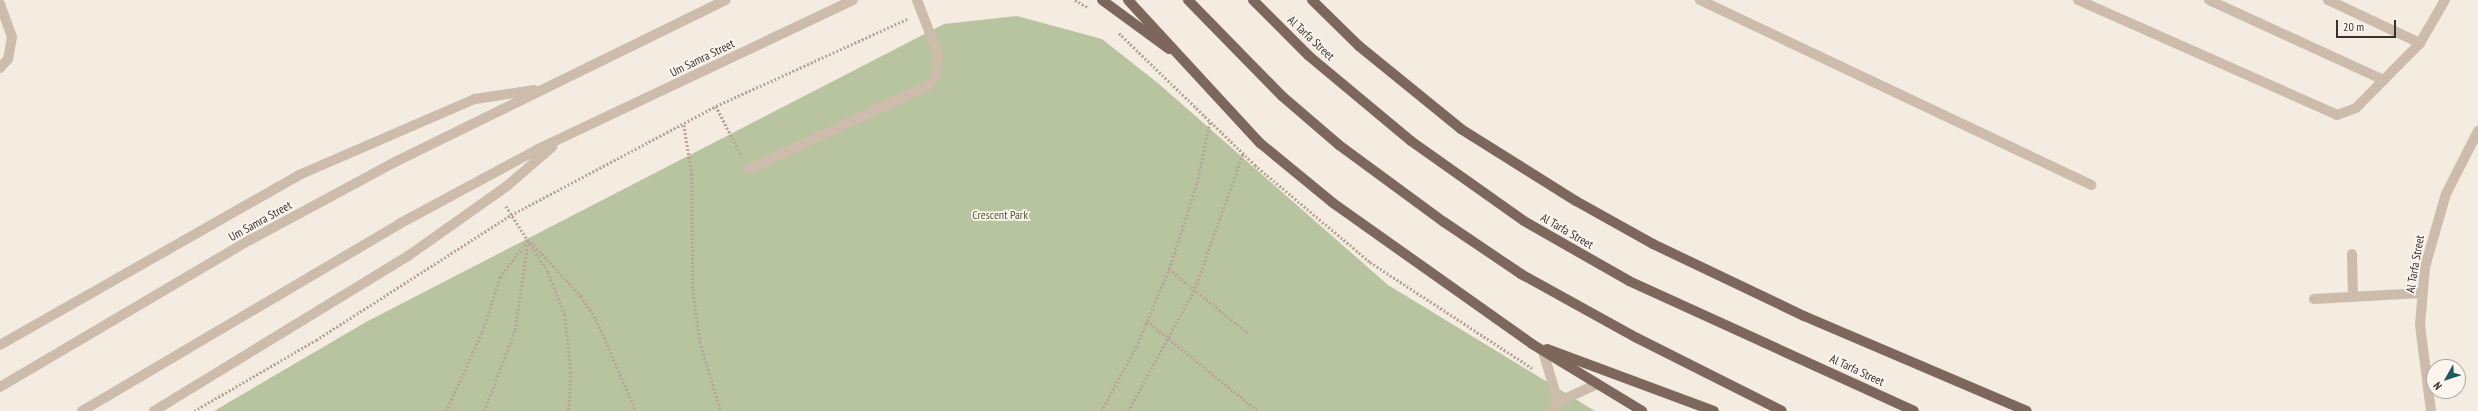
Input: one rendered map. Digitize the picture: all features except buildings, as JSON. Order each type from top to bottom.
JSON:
[{"type":"main road","points":[[1102,0],[1152,41],[1174,52]]},
{"type":"main road","points":[[1128,0],[1174,52],[1260,143],[1333,203],[1532,344],[1595,385],[1642,411]]},
{"type":"main road","points":[[1188,0],[1282,96],[1339,145],[1444,222],[1521,274],[1637,338],[1782,411]]},
{"type":"main road","name":"Al Tarfa Street","points":[[1253,0],[1309,56],[1411,141],[1524,221],[1630,281],[1914,411]]},
{"type":"main road","points":[[1314,1],[1359,46],[1461,129],[1576,201],[1653,244],[1804,316],[2027,411]]},
{"type":"main road","points":[[1532,344],[1656,386],[1714,411]]},
{"type":"street","name":"Um Samra Street","points":[[0,387],[250,240],[540,90],[726,0]]},
{"type":"street","name":"Um Samra Street","points":[[82,411],[399,224],[561,139],[853,0]]},
{"type":"street","points":[[749,170],[929,85],[935,76],[938,54],[917,0]]},
{"type":"street","points":[[1700,0],[2092,185]]},
{"type":"street","points":[[2078,0],[2331,113],[2350,112],[2384,80],[2420,43],[2446,0]]},
{"type":"street","points":[[2208,0],[2384,80]]},
{"type":"street","points":[[2328,0],[2420,43]]},
{"type":"street","points":[[0,4],[12,37],[8,59],[0,68]]},
{"type":"street","name":"Um Samra Street","points":[[0,345],[299,175],[475,99],[540,90]]},
{"type":"street","name":"Al Tarfa Street","points":[[2431,411],[2423,356],[2422,293],[2438,218],[2478,131]]},
{"type":"street","name":"Um Samra Street","points":[[154,411],[408,256],[507,186],[561,139]]},
{"type":"street","points":[[2352,254],[2353,297]]},
{"type":"street","points":[[2314,299],[2422,293]]},
{"type":"street","points":[[1543,351],[1558,402]]},
{"type":"street","points":[[1551,411],[1558,402],[1595,385]]},
{"type":"path","points":[[194,411],[316,340],[511,215],[684,125],[716,106],[922,12]]},
{"type":"path","points":[[716,106],[749,170]]},
{"type":"path","points":[[1101,411],[1147,321],[1169,270],[1197,184],[1210,121]]},
{"type":"path","points":[[684,125],[692,174],[692,289],[700,342],[721,411]]},
{"type":"path","points":[[1128,411],[1195,288],[1243,153]]},
{"type":"path","points":[[511,215],[548,272],[565,315],[571,372],[569,411]]},
{"type":"path","points":[[446,411],[482,332],[500,277],[528,240]]},
{"type":"path","points":[[484,411],[515,330],[528,240]]},
{"type":"path","points":[[528,240],[550,259],[596,319],[638,411]]},
{"type":"path","points":[[1169,270],[1195,288],[1249,334]]},
{"type":"path","points":[[1147,321],[1169,337],[1258,411]]},
{"type":"green space","name":"Crescent Park","points":[[1017,16],[1102,39],[1159,84],[1388,285],[1595,411],[214,411],[366,322],[944,24]]}]
